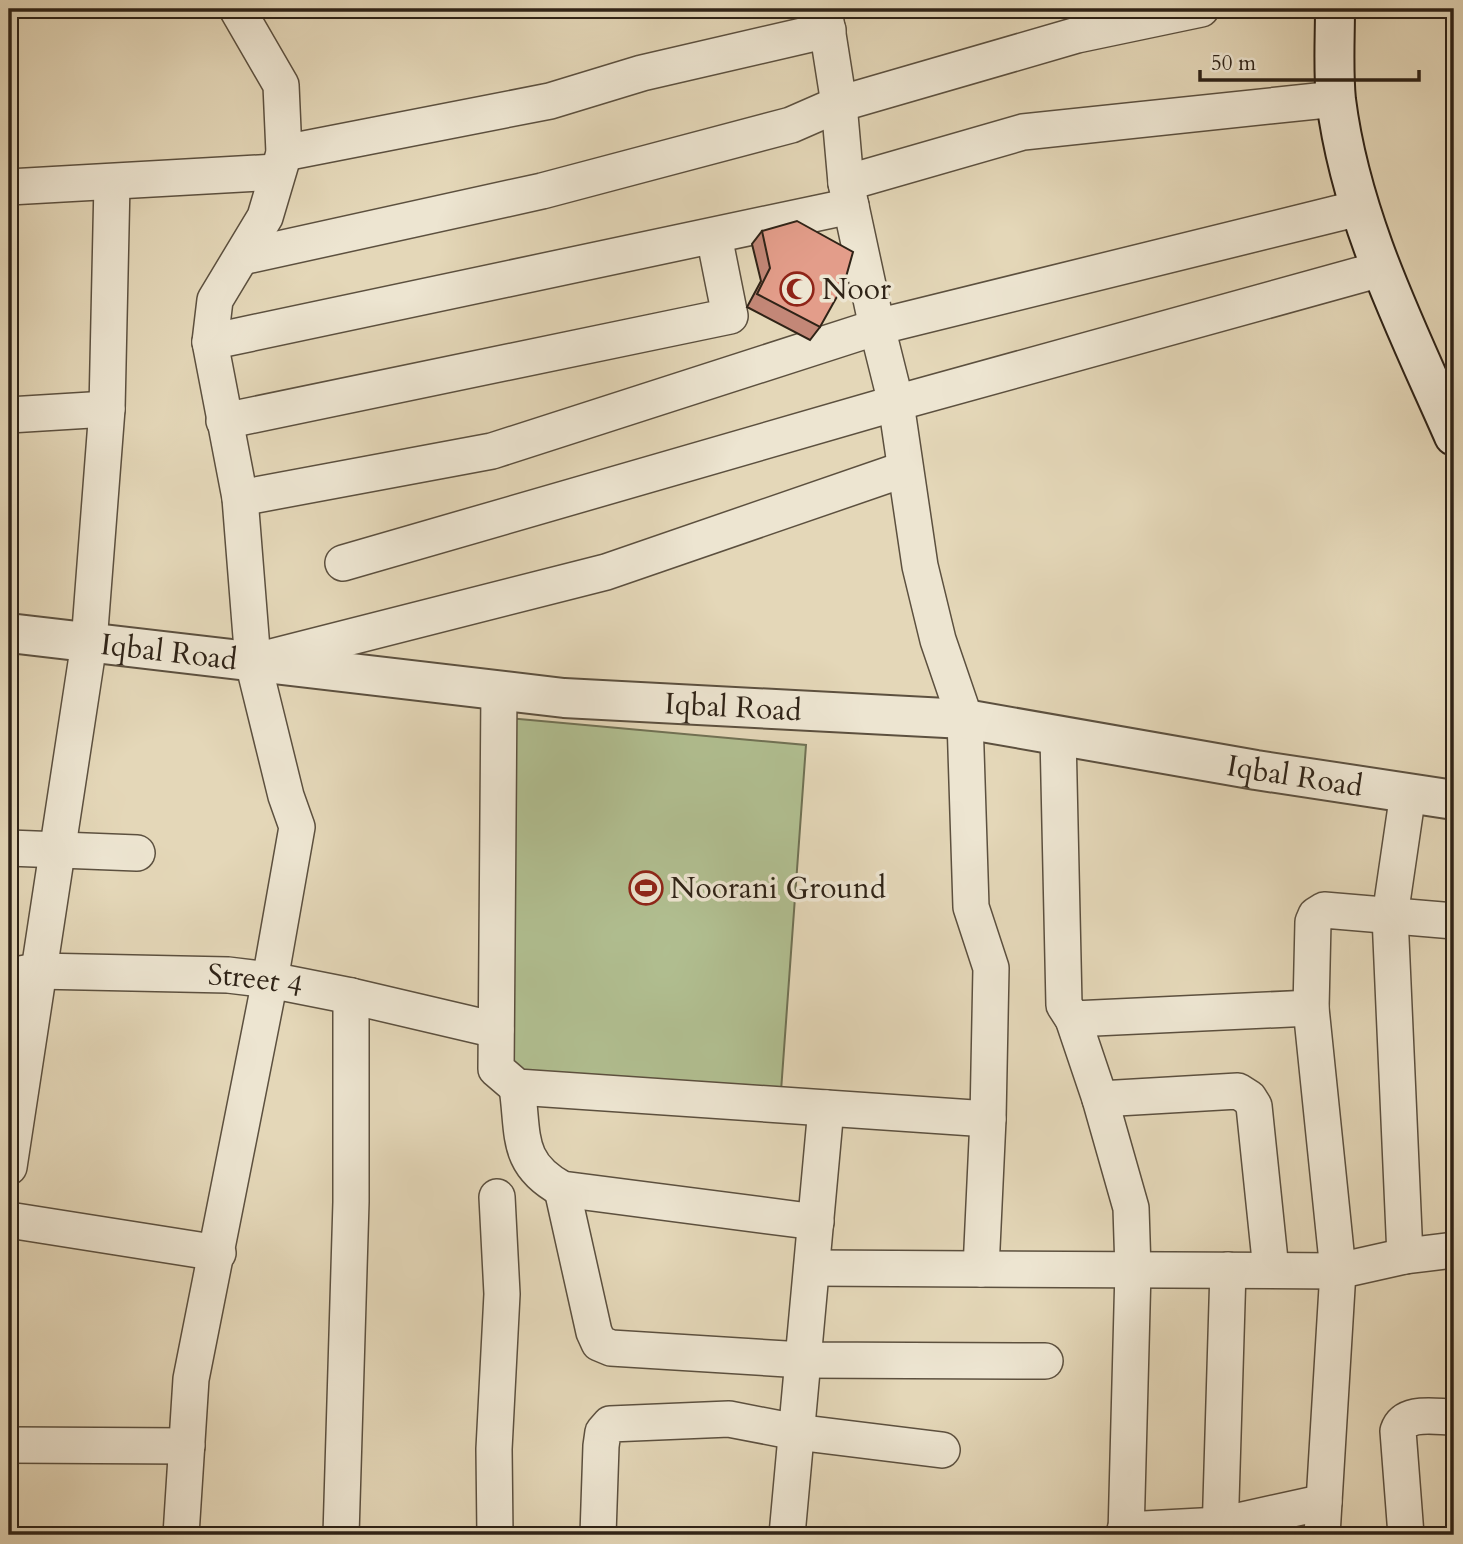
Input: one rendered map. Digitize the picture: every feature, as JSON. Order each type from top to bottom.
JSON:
[{"type":"street","points":[[181,1535],[191,1379],[271,981],[297,827],[286,796],[253,662],[240,498],[210,342],[215,300],[265,217],[280,163],[281,85],[236,9]]},
{"type":"street","points":[[242,257],[555,187],[791,125],[839,104],[1077,35],[1201,9]]},
{"type":"street","points":[[1335,9],[1336,99],[1359,208],[1381,269],[1454,436]]},
{"type":"street","points":[[9,187],[112,183],[280,163],[551,101],[826,19],[849,194],[896,403],[920,566],[938,639],[965,719],[971,907],[991,968],[981,1269]]},
{"type":"street","points":[[210,342],[714,236],[849,194],[1023,132],[1336,99]]},
{"type":"street","points":[[9,1167],[23,974],[57,850],[89,643],[107,409],[112,183]]},
{"type":"street","points":[[240,498],[492,451],[877,327],[1359,208]]},
{"type":"street","points":[[224,421],[730,316],[714,236]]},
{"type":"street","points":[[343,563],[896,403],[1381,269]]},
{"type":"street","points":[[9,415],[107,409]]},
{"type":"street","points":[[253,662],[606,572],[905,468]]},
{"type":"street","name":"Iqbal Road","points":[[9,633],[578,699],[965,719],[1454,800]]},
{"type":"street","points":[[499,690],[496,1069],[517,1087],[988,1119]]},
{"type":"street","points":[[1058,735],[1064,1005],[1073,1019],[1100,1099],[1131,1208],[1133,1270],[1126,1532],[1220,1530],[1323,1519],[1338,1271],[1311,1008],[1313,922],[1316,915],[1324,910],[1454,921]]},
{"type":"street","points":[[1405,1256],[1390,916],[1408,793]]},
{"type":"street","points":[[9,848],[137,853]]},
{"type":"street","name":"Street 4","points":[[23,974],[228,975],[351,996],[496,1030]]},
{"type":"street","points":[[341,1535],[351,1202],[351,996]]},
{"type":"street","points":[[1073,1019],[1311,1008]]},
{"type":"street","points":[[517,1087],[528,1161],[540,1177],[562,1189],[816,1222]]},
{"type":"street","points":[[1100,1099],[1238,1091],[1249,1098],[1254,1106],[1271,1270]]},
{"type":"street","points":[[786,1535],[826,1108]]},
{"type":"street","points":[[562,1189],[594,1332],[599,1343],[611,1348],[803,1360],[1045,1361]]},
{"type":"street","points":[[495,1535],[494,1449],[502,1294],[497,1196]]},
{"type":"street","points":[[9,1220],[218,1253]]},
{"type":"street","points":[[812,1268],[1338,1271],[1405,1256],[1454,1250]]},
{"type":"street","points":[[1220,1530],[1228,1270]]},
{"type":"street","points":[[1406,1535],[1398,1431],[1401,1423],[1408,1418],[1454,1417]]},
{"type":"street","points":[[598,1535],[601,1446],[603,1432],[610,1424],[729,1419],[796,1432],[942,1450]]},
{"type":"street","points":[[9,1445],[187,1446]]},
{"type":"green space","name":"Noorani Ground","points":[[497,717],[806,745],[780,1105],[496,1069]]},
{"type":"building","name":"Noor","points":[[797,221],[853,252],[844,284],[820,327],[757,294],[770,268],[762,231]]},
{"type":"place","name":"Noor","points":[[797,289]]},
{"type":"place","name":"Noorani Ground","points":[[646,888]]}]
